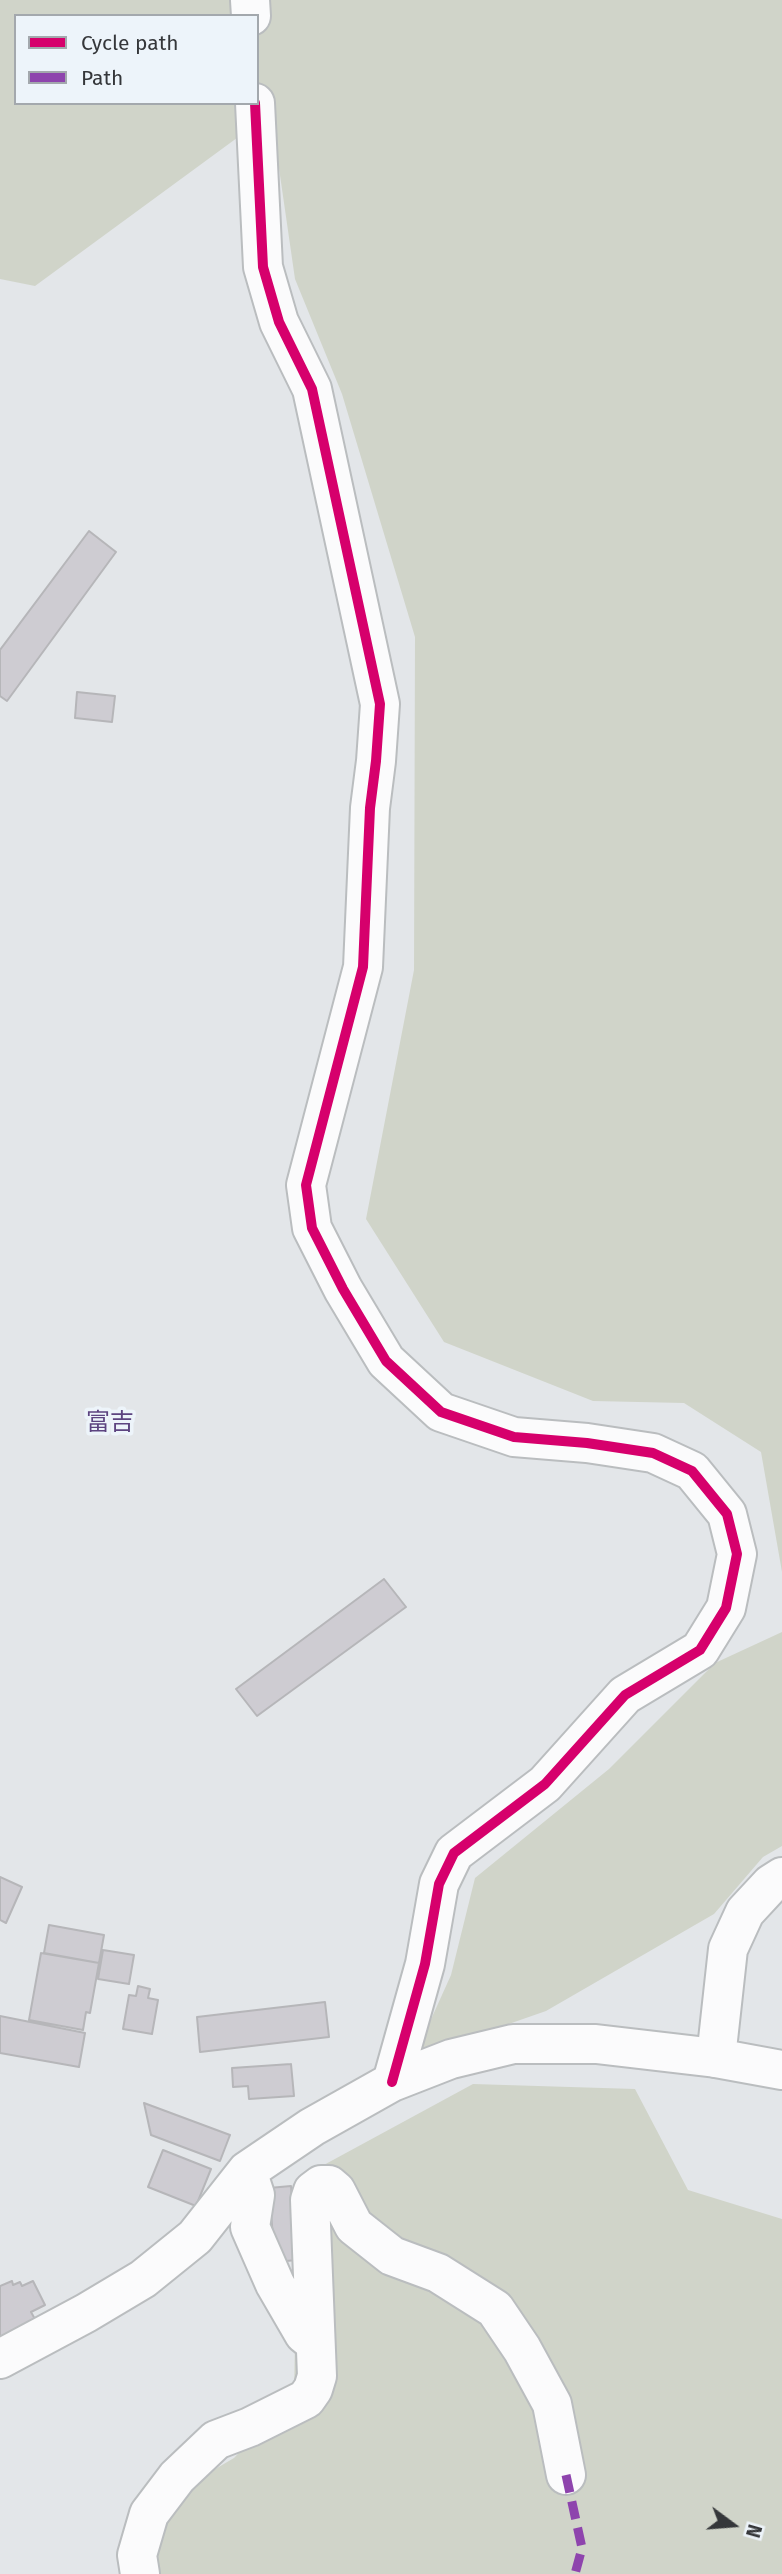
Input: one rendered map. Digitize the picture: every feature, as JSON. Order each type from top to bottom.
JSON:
[{"type":"street","points":[[255,105],[263,267],[279,321],[312,389],[380,704],[370,808],[363,967],[306,1185],[312,1228],[343,1289],[386,1361],[441,1412],[514,1437],[587,1443],[653,1453],[692,1471],[727,1514],[737,1554],[726,1608],[700,1650],[625,1695],[545,1784],[454,1853],[439,1885],[425,1964],[391,2082]]},
{"type":"street","points":[[716,2058],[728,1949],[745,1912],[771,1884],[782,1877]]},
{"type":"street","points":[[0,2359],[144,2279],[195,2237],[247,2171],[312,2127],[391,2082],[451,2059],[513,2044],[596,2044],[716,2058],[782,2070]]},
{"type":"street","points":[[247,2171],[255,2195],[250,2227],[275,2284],[304,2334],[314,2342]]},
{"type":"street","points":[[139,2574],[137,2555],[149,2514],[177,2477],[216,2440],[250,2427],[306,2399],[313,2389],[317,2376],[310,2200],[313,2191],[321,2185],[330,2185],[336,2191],[354,2226],[392,2256],[438,2273],[495,2309],[522,2349],[552,2404],[566,2476]]},
{"type":"shaded area","points":[[0,0],[782,0],[782,1572],[761,1452],[684,1403],[593,1401],[444,1342],[366,1219],[414,970],[415,637],[342,394],[295,279],[271,113],[35,286],[0,279]]},
{"type":"shaded area","points":[[782,1632],[782,1846],[763,1857],[714,1914],[546,2011],[414,2057],[451,1975],[475,1878],[609,1769],[715,1663]]},
{"type":"shaded area","points":[[473,2084],[635,2089],[688,2190],[782,2219],[782,2574],[144,2574],[171,2495],[234,2458],[294,2396],[298,2179]]},
{"type":"building","points":[[89,531],[116,552],[7,701],[0,696],[0,650]]},
{"type":"building","points":[[77,692],[115,696],[112,722],[75,718]]},
{"type":"building","points":[[384,1579],[406,1607],[257,1716],[236,1689]]},
{"type":"building","points":[[0,1877],[22,1887],[6,1923],[0,1920]]},
{"type":"building","points":[[49,1925],[104,1935],[99,1963],[44,1953]]},
{"type":"building","points":[[103,1950],[134,1955],[129,1984],[98,1979]]},
{"type":"building","points":[[41,1953],[99,1963],[90,2013],[86,2012],[83,2030],[29,2020]]},
{"type":"building","points":[[138,1986],[150,1989],[148,1998],[158,2000],[152,2034],[123,2029],[129,1995],[136,1996]]},
{"type":"building","points":[[325,2002],[329,2037],[200,2052],[197,2017]]},
{"type":"building","points":[[0,2016],[85,2033],[79,2067],[0,2053]]},
{"type":"building","points":[[291,2064],[294,2096],[249,2099],[248,2086],[233,2087],[232,2068]]},
{"type":"building","points":[[144,2103],[230,2135],[220,2161],[151,2135]]},
{"type":"building","points":[[163,2150],[211,2169],[196,2206],[148,2187]]},
{"type":"building","points":[[291,2186],[297,2260],[275,2262],[269,2188]]},
{"type":"building","points":[[12,2281],[13,2285],[20,2282],[22,2286],[33,2281],[45,2305],[31,2312],[36,2321],[0,2339],[0,2286]]},
{"type":"marked path","points":[[566,2475],[582,2548],[575,2574]]},
{"type":"cycle path","points":[[255,105],[263,267],[279,322],[312,389],[380,704],[370,808],[363,967],[306,1185],[312,1228],[343,1289],[386,1361],[441,1412],[514,1437],[587,1443],[653,1453],[692,1471],[727,1514],[737,1554],[726,1608],[700,1650],[625,1695],[545,1784],[454,1853],[439,1884],[425,1964],[392,2082]]},
{"type":"district","name":"富吉","points":[[110,1423]]}]
